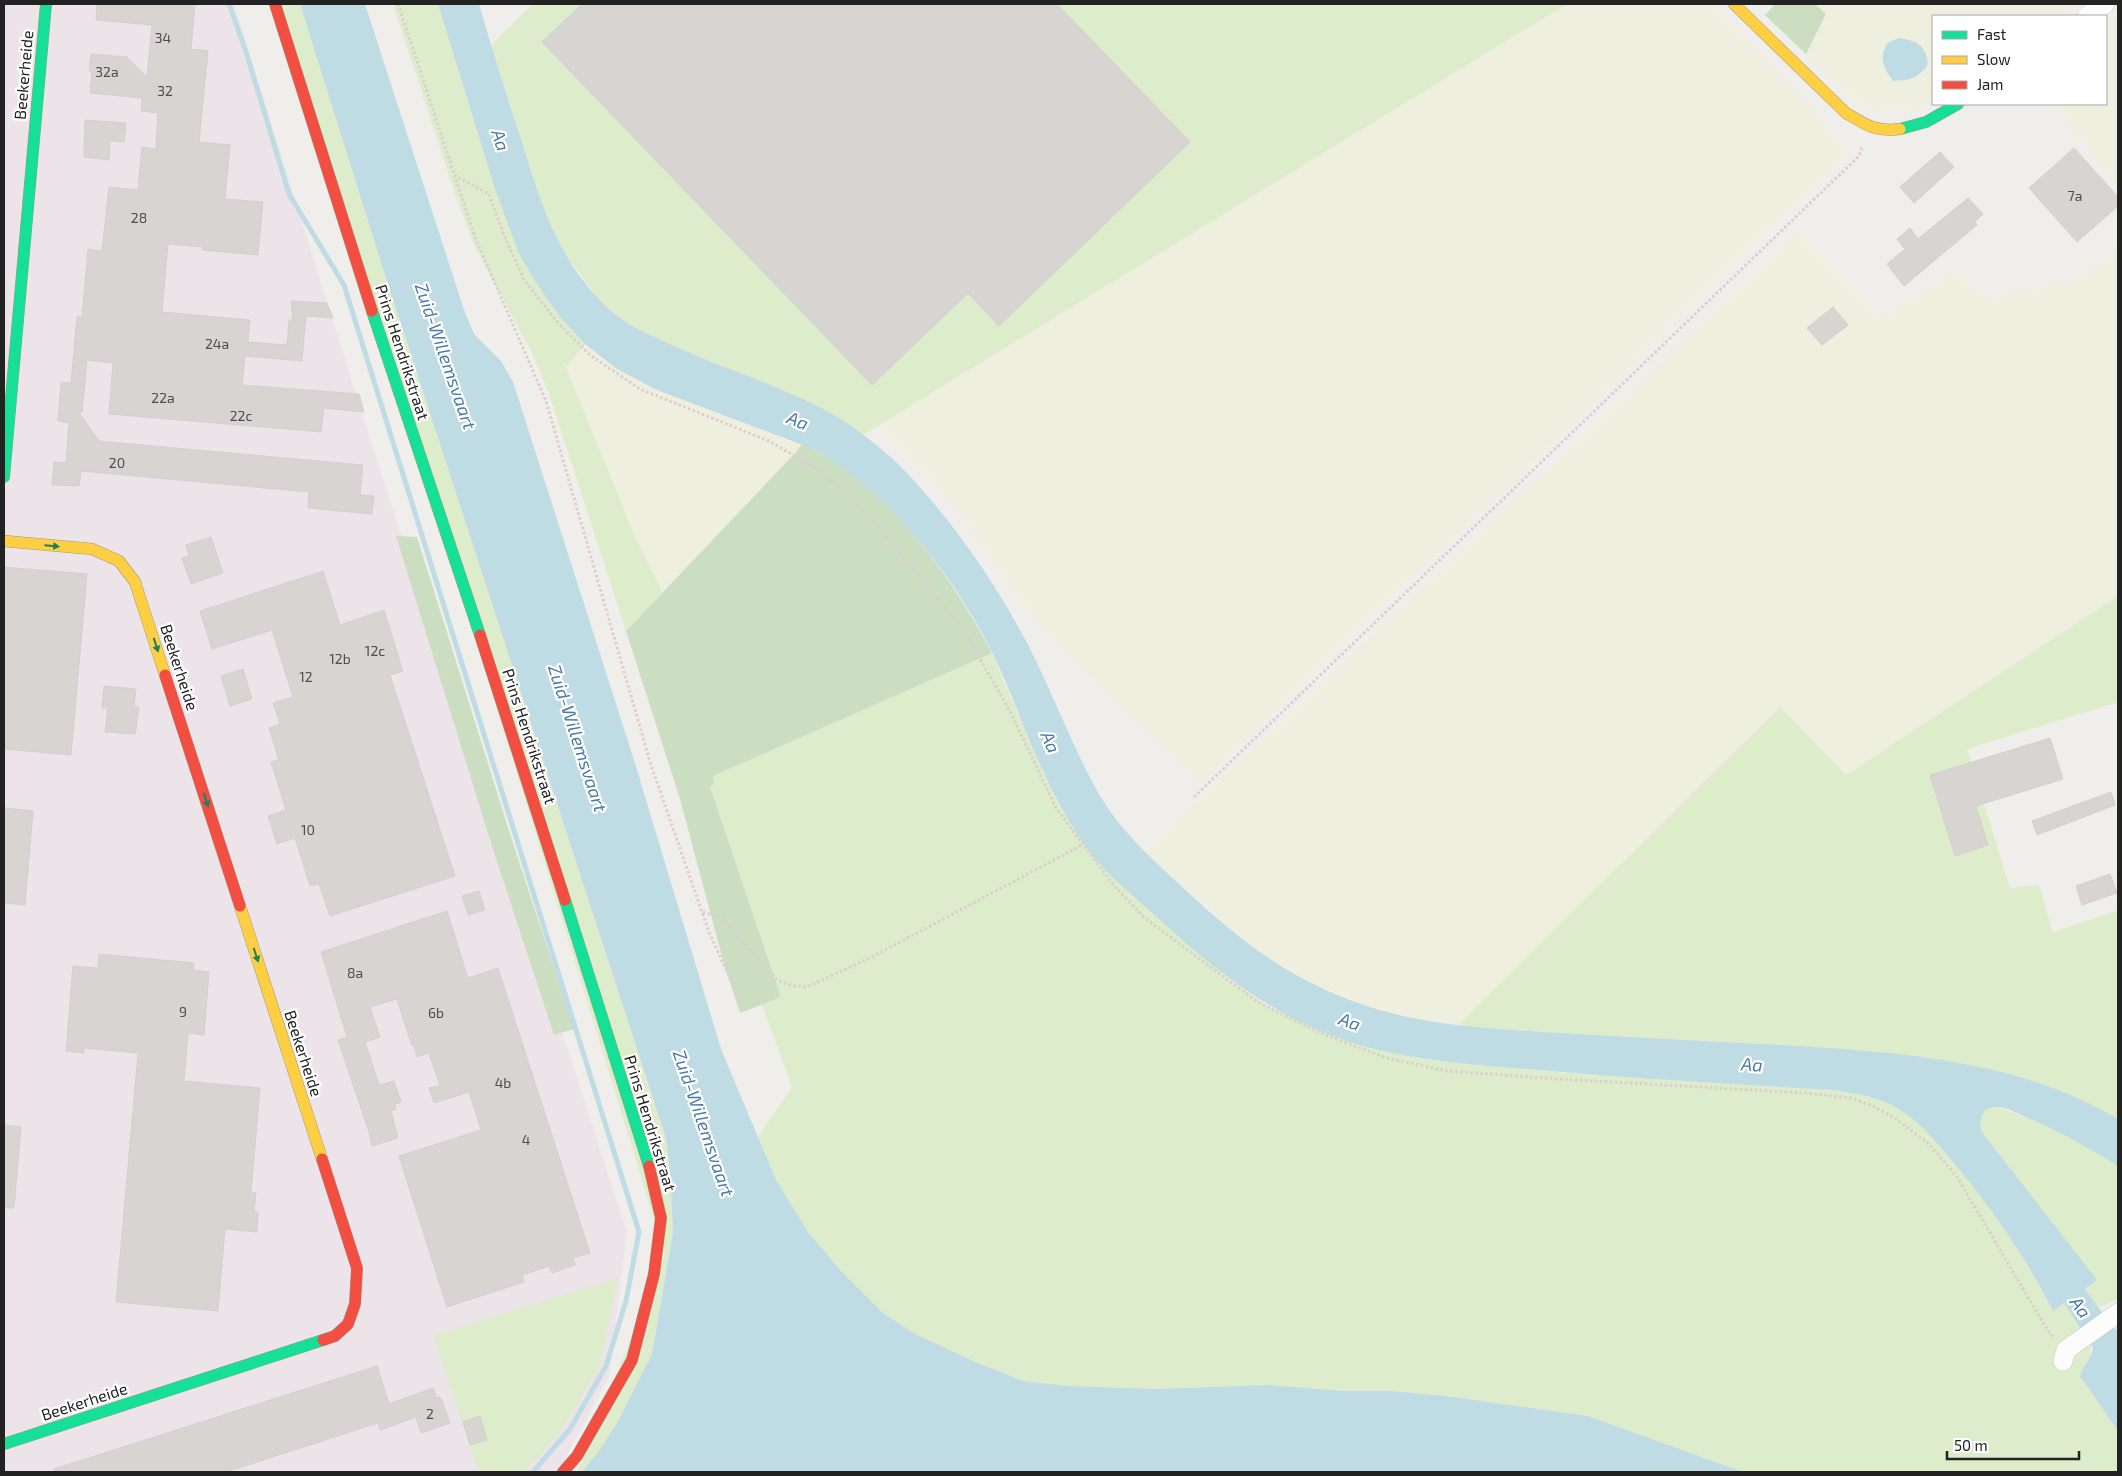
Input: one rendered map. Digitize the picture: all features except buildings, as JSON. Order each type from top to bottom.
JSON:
[{"type":"street","name":"Beekerheide","points":[[4,478],[46,4]]},
{"type":"street","name":"Prins Hendrikstraat","points":[[274,4],[353,253],[513,733],[653,1180],[661,1218],[654,1274],[632,1360],[577,1456],[563,1472]]},
{"type":"street","points":[[1734,4],[1846,113],[1867,126],[1894,130],[1916,126],[1943,114],[1956,105]]},
{"type":"street","points":[[2088,15],[2105,4]]},
{"type":"street","name":"Beekerheide","points":[[4,541],[92,550],[119,561],[136,582],[357,1268],[355,1304],[348,1324],[335,1336],[4,1444]]},
{"type":"street","points":[[2065,1355],[2084,1337],[2114,1316]]},
{"type":"path","points":[[398,4],[475,237],[546,401],[651,765],[709,932],[742,1006]]},
{"type":"path","points":[[1194,797],[1859,156],[1867,126]]},
{"type":"path","points":[[454,175],[489,194],[504,235],[524,280],[559,324],[590,355],[640,389],[769,441],[814,467],[848,494],[964,631],[1010,710],[1056,808],[1114,886],[1146,920],[1260,1003],[1318,1032],[1387,1058],[1447,1071],[1569,1080],[1806,1093],[1850,1098],[1871,1105],[1896,1119],[1930,1144],[1957,1176],[2048,1332],[2065,1355]]},
{"type":"path","points":[[702,912],[722,920],[777,980],[793,986],[808,987],[870,958],[1084,844]]},
{"type":"shaded area","points":[[4,4],[234,4],[366,426],[627,1232],[609,1377],[558,1472],[4,1472]]},
{"type":"green space","points":[[281,4],[300,4],[386,278],[666,1138],[670,1170],[673,1233],[652,1354],[618,1421],[599,1451],[582,1472],[577,1472],[665,1255]]},
{"type":"green space","points":[[393,4],[438,4],[496,192],[519,254],[542,292],[561,318],[585,344],[566,367],[635,537],[662,592],[626,631],[548,391],[532,353],[475,247],[456,197]]},
{"type":"green space","points":[[533,4],[1567,4],[863,435],[829,412],[708,363],[653,337],[619,318],[597,297],[560,247],[544,212],[491,45]]},
{"type":"green space","points":[[1567,4],[1713,4],[1849,150],[1201,783],[1048,634],[1014,592],[991,556],[954,505],[908,454],[877,426]]},
{"type":"green space","points":[[1775,4],[1815,4],[1826,14],[1806,54],[1765,15]]},
{"type":"green space","points":[[1815,4],[2076,4],[2060,15],[1932,15],[1932,102],[1909,111],[1885,111],[1862,104],[1845,91],[1806,54],[1826,14]]},
{"type":"green space","points":[[2118,16],[2118,191],[2057,105],[2107,105],[2107,24]]},
{"type":"green space","points":[[1798,233],[1883,319],[1955,271],[1986,299],[2074,281],[2118,251],[2118,596],[1846,775],[1780,708],[1458,1025],[1376,1010],[1335,995],[1289,973],[1251,947],[1144,852]]},
{"type":"green space","points":[[585,344],[617,369],[657,390],[802,444],[662,592],[635,537],[566,366]]},
{"type":"green space","points":[[802,444],[832,460],[860,480],[887,505],[936,562],[957,593],[992,653],[713,776],[714,784],[710,787],[781,997],[740,1013],[724,964],[680,799],[626,631]]},
{"type":"green space","points":[[396,536],[417,537],[511,837],[574,1029],[554,1035],[491,843]]},
{"type":"green space","points":[[2118,596],[2118,702],[1967,749],[2010,888],[2039,885],[2053,932],[2118,910],[2118,1119],[2078,1098],[2037,1082],[1994,1070],[1950,1061],[1860,1051],[1575,1035],[1458,1025],[1780,707],[1846,775]]},
{"type":"green space","points":[[992,653],[1042,770],[1069,820],[1097,861],[1227,978],[1270,1007],[1320,1031],[1420,1059],[1569,1073],[1834,1090],[1878,1099],[1894,1106],[1909,1116],[1942,1148],[1994,1215],[2031,1271],[2052,1311],[2064,1303],[2090,1342],[2090,1355],[2080,1376],[2118,1431],[2118,1472],[1743,1472],[1588,1416],[1446,1396],[1391,1391],[1344,1391],[1265,1385],[1156,1389],[1069,1386],[1024,1381],[980,1364],[915,1334],[883,1313],[842,1272],[808,1232],[776,1180],[758,1137],[792,1087],[762,1005],[781,997],[710,787],[714,784],[713,776]]},
{"type":"green space","points":[[1997,1107],[2060,1133],[2118,1166],[2118,1299],[2098,1307],[2085,1288],[2096,1280],[1981,1131],[1981,1115],[1988,1108]]},
{"type":"green space","points":[[618,1278],[599,1368],[559,1434],[524,1472],[479,1472],[433,1336]]},
{"type":"water","name":"Zuid-Willemsvaart","points":[[300,4],[365,4],[464,310],[474,334],[501,361],[513,382],[634,760],[721,1049],[776,1180],[808,1232],[842,1272],[883,1313],[915,1334],[980,1364],[1024,1381],[1069,1386],[1156,1389],[1266,1385],[1344,1391],[1391,1391],[1446,1396],[1588,1416],[1743,1472],[582,1472],[599,1451],[618,1421],[652,1354],[673,1233],[670,1170],[666,1138],[386,278]]},
{"type":"water","name":"Aa","points":[[438,4],[479,4],[545,211],[570,262],[594,294],[624,321],[642,331],[687,352],[788,392],[836,416],[864,435],[897,463],[951,524],[998,592],[1035,658],[1090,777],[1117,821],[1147,854],[1202,905],[1245,941],[1268,957],[1291,972],[1341,997],[1412,1018],[1455,1025],[1499,1029],[1868,1051],[1955,1062],[2039,1083],[2079,1099],[2118,1119],[2118,1166],[2061,1134],[2004,1108],[1992,1107],[1985,1111],[1981,1118],[1980,1126],[1981,1131],[2097,1280],[2085,1289],[2112,1326],[2118,1331],[2118,1431],[2080,1376],[2091,1356],[2093,1348],[2064,1303],[2053,1311],[2019,1252],[1981,1197],[1929,1135],[1909,1116],[1894,1106],[1869,1097],[1834,1090],[1576,1073],[1455,1063],[1400,1055],[1346,1041],[1297,1021],[1235,982],[1177,936],[1111,876],[1081,840],[1043,771],[998,665],[976,621],[938,565],[917,538],[893,513],[869,489],[843,468],[816,450],[657,390],[617,369],[585,344],[561,318],[542,292],[519,254],[496,192]]},
{"type":"water","points":[[1899,38],[1920,45],[1925,52],[1928,64],[1921,73],[1913,78],[1893,81],[1883,63],[1883,54],[1887,43]]},
{"type":"waterway","points":[[229,4],[247,55],[289,194],[344,285],[639,1232],[626,1301],[606,1366],[570,1429],[533,1472]]},
{"type":"traffic: fast","points":[[4,477],[46,4]]},
{"type":"traffic: fast","points":[[1900,129],[1926,122],[1956,105]]},
{"type":"traffic: fast","points":[[372,311],[480,635]]},
{"type":"traffic: fast","points":[[565,900],[649,1166]]},
{"type":"traffic: fast","points":[[4,1444],[323,1340]]},
{"type":"traffic: slow","points":[[1734,4],[1846,113],[1871,127],[1891,130],[1900,129]]},
{"type":"traffic: slow","points":[[4,541],[92,549],[119,561],[135,582],[165,675]]},
{"type":"traffic: slow","points":[[240,906],[322,1159]]},
{"type":"traffic: jam","points":[[275,4],[372,311]]},
{"type":"traffic: jam","points":[[480,635],[565,900]]},
{"type":"traffic: jam","points":[[165,675],[240,906]]},
{"type":"traffic: jam","points":[[322,1159],[357,1268],[355,1304],[348,1324],[335,1336],[323,1340]]},
{"type":"traffic: jam","points":[[563,1472],[577,1456],[632,1360],[654,1274],[661,1218],[649,1166]]}]
